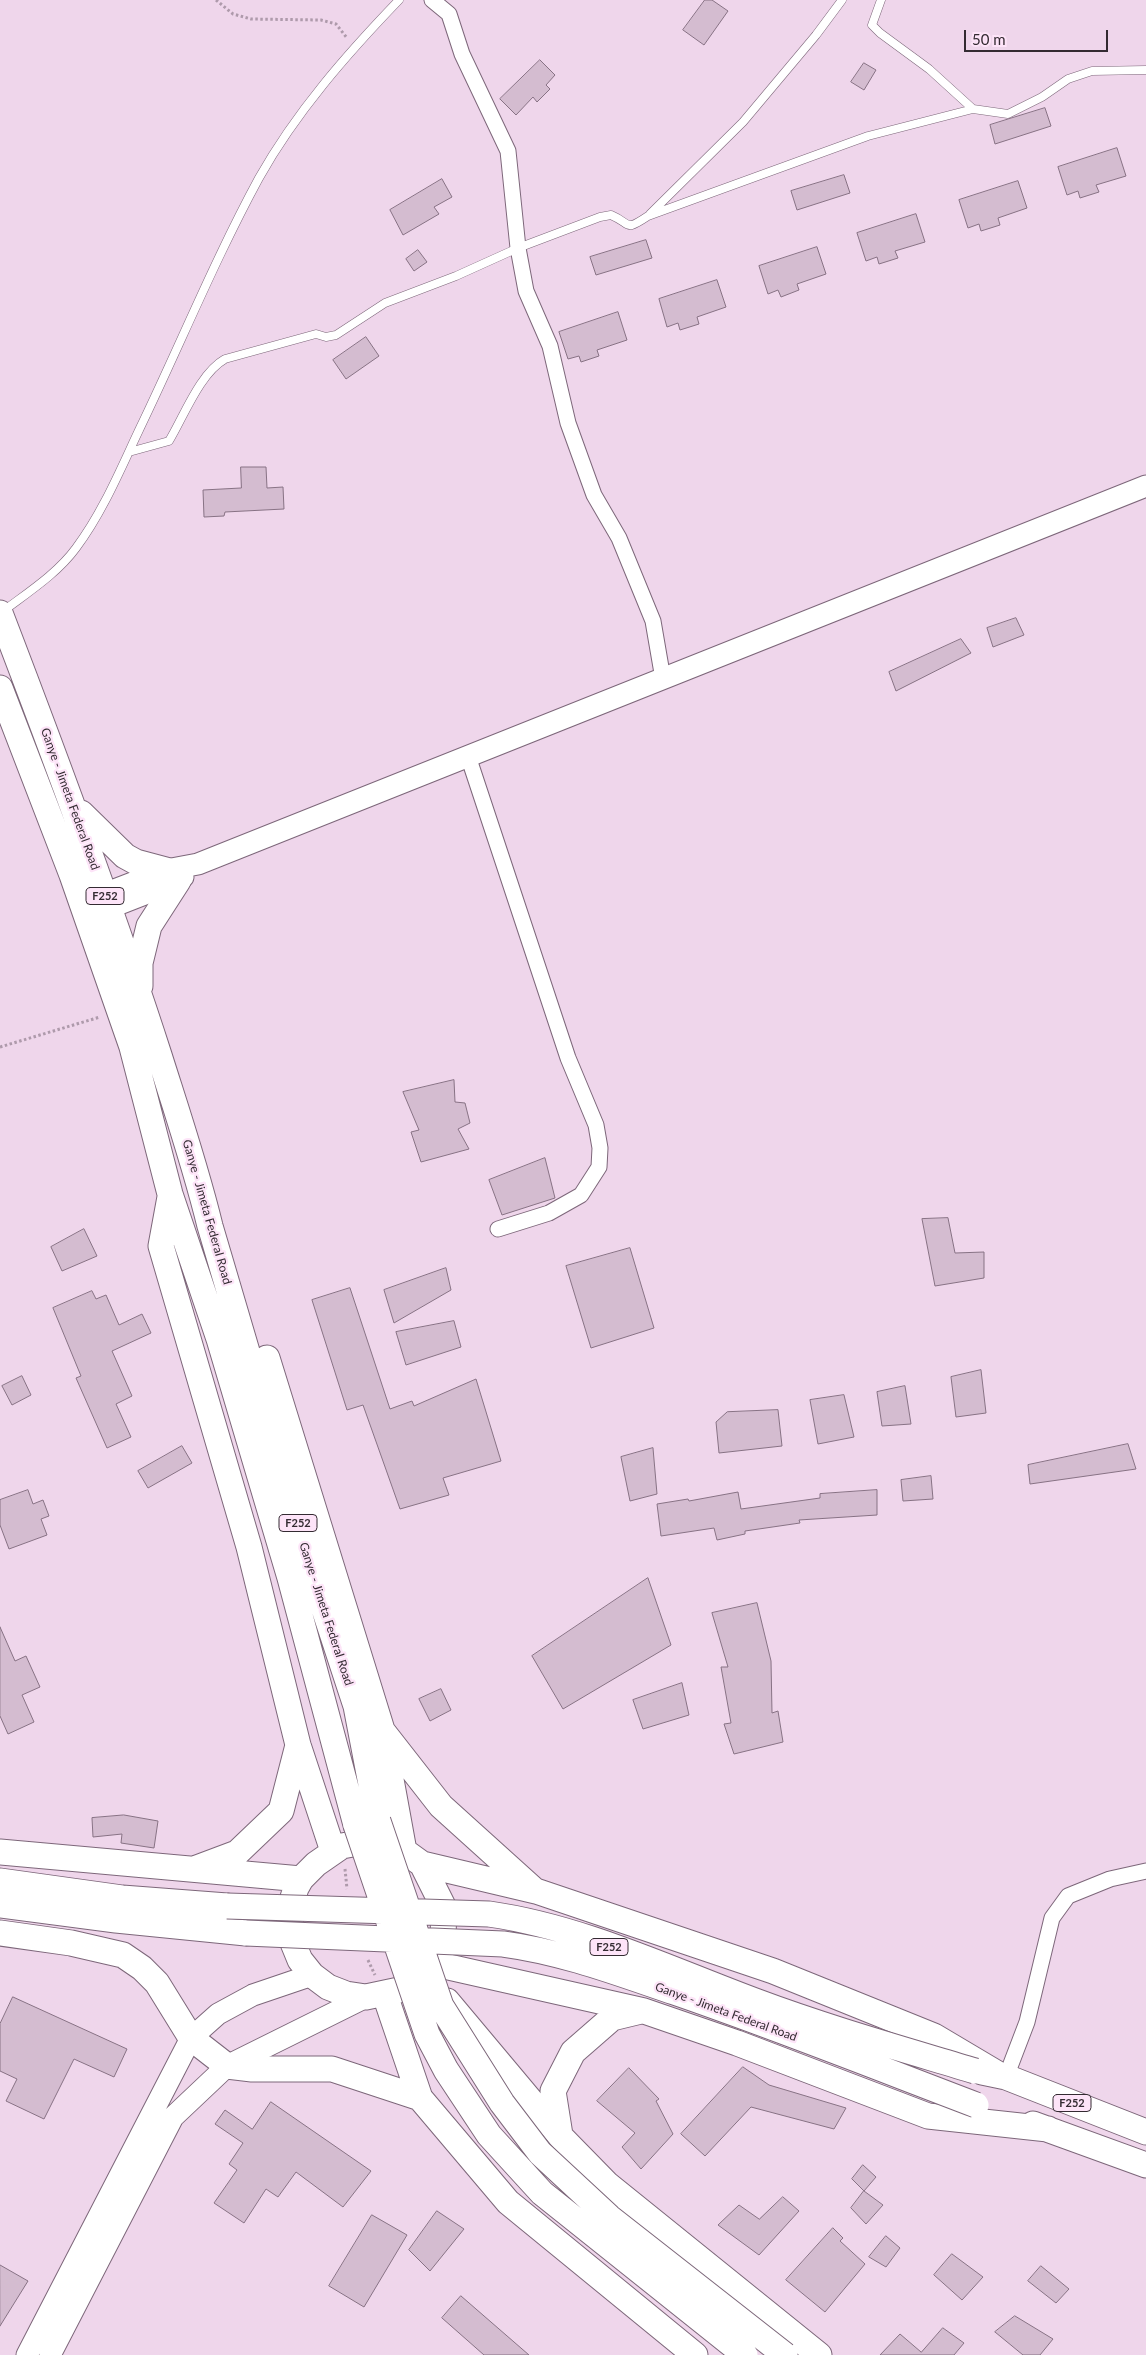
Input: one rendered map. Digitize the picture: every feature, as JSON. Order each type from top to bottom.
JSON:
[{"type":"main road","points":[[107,901],[1146,486]]},
{"type":"main road","name":"Ganye - Jimeta Federal Road","points":[[0,613],[74,806],[140,996],[200,1182],[210,1226],[312,1572],[356,1706],[367,1823]]},
{"type":"main road","name":"Ganye - Jimeta Federal Road","points":[[0,688],[68,866],[132,1047],[170,1194],[219,1339],[290,1578],[367,1823]]},
{"type":"main road","points":[[74,806],[124,856],[172,875]]},
{"type":"main road","points":[[140,996],[140,963],[149,926],[172,875]]},
{"type":"main road","points":[[50,2355],[173,2117],[227,2066],[375,1996],[399,1990],[427,1968],[443,1936],[444,1908],[413,1857],[382,1730],[230,1238],[200,1182]]},
{"type":"main road","points":[[170,1194],[161,1246],[249,1548],[298,1745],[333,1852]]},
{"type":"main road","points":[[382,1730],[441,1806],[536,1891]]},
{"type":"main road","points":[[190,1871],[237,1853],[281,1811],[298,1745]]},
{"type":"main road","points":[[367,1823],[427,2034],[446,2070],[489,2135],[542,2193],[745,2355]]},
{"type":"main road","points":[[367,1823],[441,2006],[502,2103],[540,2153],[609,2217],[785,2355]]},
{"type":"main road","points":[[375,1996],[346,1994],[328,1987],[312,1975],[296,1953],[289,1928],[290,1906],[301,1879],[342,1846],[363,1842],[384,1843],[413,1857],[536,1891],[773,1971],[934,2036],[993,2074]]},
{"type":"main road","points":[[0,1852],[190,1871],[301,1879]]},
{"type":"main road","name":"Ganye - Jimeta Federal Road","points":[[0,1881],[122,1898],[227,1906],[489,1914],[521,1919],[593,1941],[809,2021],[993,2074],[1146,2132]]},
{"type":"main road","name":"Ganye - Jimeta Federal Road","points":[[0,1905],[116,1920],[246,1933],[504,1944],[539,1949],[587,1961],[704,2002],[976,2105],[1146,2165]]},
{"type":"main road","points":[[0,1933],[71,1943],[124,1955],[142,1968],[157,1983],[191,2038],[227,2066],[252,2069],[332,2069],[420,2098]]},
{"type":"main road","points":[[427,1968],[644,2011],[737,2043],[928,2116],[1048,2129]]},
{"type":"main road","points":[[427,1968],[561,2137],[607,2184],[819,2355]]},
{"type":"main road","points":[[27,2355],[191,2038],[218,2014],[253,1995],[312,1975]]},
{"type":"main road","points":[[375,1996],[420,2098],[508,2202],[696,2355]]},
{"type":"main road","points":[[561,2137],[553,2091],[573,2052],[612,2018],[644,2011]]},
{"type":"street","points":[[432,0],[449,14],[462,54],[508,151],[518,248],[526,291],[550,346],[568,423],[594,495],[619,538],[653,621],[663,678]]},
{"type":"street","points":[[468,756],[568,1058],[596,1126],[600,1148],[599,1167],[581,1195],[549,1213],[498,1229]]},
{"type":"street","points":[[993,2074],[1027,2022],[1052,1918],[1068,1896],[1110,1879],[1146,1871]]},
{"type":"lane","points":[[0,613],[50,574],[76,548],[114,485],[220,256],[260,177],[299,116],[354,47],[399,0]]},
{"type":"lane","points":[[129,452],[169,441],[204,377],[214,366],[225,359],[316,334],[336,335],[385,303],[456,276],[518,248],[600,217],[611,215],[627,225],[633,226],[648,216],[743,122],[816,35],[842,0]]},
{"type":"lane","points":[[881,0],[872,25],[880,33],[930,68],[974,109]]},
{"type":"lane","points":[[648,216],[868,136],[974,109],[1008,114],[1042,97],[1068,79],[1092,71],[1146,70]]},
{"type":"path","points":[[216,0],[233,14],[251,19],[321,20],[336,24],[354,47]]},
{"type":"path","points":[[0,1047],[120,1011]]},
{"type":"path","points":[[365,1954],[375,1996]]},
{"type":"building","points":[[705,0],[712,0],[728,11],[704,45],[683,30]]},
{"type":"building","points":[[540,60],[555,75],[546,85],[550,89],[537,102],[533,97],[516,115],[500,99]]},
{"type":"building","points":[[864,63],[876,70],[864,90],[851,82]]},
{"type":"building","points":[[1045,108],[1051,126],[995,144],[990,125]]},
{"type":"building","points":[[1117,148],[1126,176],[1096,185],[1099,192],[1080,198],[1078,191],[1067,195],[1058,167]]},
{"type":"building","points":[[844,175],[850,193],[797,210],[791,191]]},
{"type":"building","points":[[442,179],[452,197],[434,207],[439,214],[403,235],[390,210]]},
{"type":"building","points":[[1018,181],[1027,208],[998,218],[1000,225],[981,231],[979,224],[968,228],[959,200]]},
{"type":"building","points":[[916,214],[925,242],[895,251],[898,258],[879,264],[877,257],[866,261],[857,233]]},
{"type":"building","points":[[646,240],[652,258],[596,275],[590,257]]},
{"type":"building","points":[[817,247],[826,274],[797,284],[799,290],[781,297],[778,290],[768,294],[759,266]]},
{"type":"building","points":[[418,250],[427,262],[414,271],[406,259]]},
{"type":"building","points":[[717,280],[726,307],[697,317],[699,324],[680,330],[678,323],[667,327],[659,299]]},
{"type":"building","points":[[618,312],[627,340],[597,350],[599,356],[581,362],[579,356],[568,359],[559,332]]},
{"type":"building","points":[[366,337],[379,356],[346,379],[333,360]]},
{"type":"building","points":[[241,467],[266,467],[267,488],[283,487],[284,509],[225,512],[224,516],[204,517],[203,490],[241,488]]},
{"type":"building","points":[[1016,618],[1024,635],[993,647],[987,628]]},
{"type":"building","points":[[961,639],[971,653],[896,691],[889,672]]},
{"type":"building","points":[[454,1080],[455,1102],[465,1103],[470,1123],[458,1129],[469,1149],[421,1162],[411,1132],[419,1130],[403,1092]]},
{"type":"building","points":[[545,1158],[555,1198],[502,1215],[489,1180]]},
{"type":"building","points":[[948,1218],[955,1253],[984,1252],[984,1278],[935,1286],[922,1219]]},
{"type":"building","points":[[84,1229],[97,1256],[62,1271],[51,1247]]},
{"type":"building","points":[[630,1248],[654,1328],[591,1348],[566,1266]]},
{"type":"building","points":[[446,1268],[451,1290],[394,1323],[384,1290]]},
{"type":"building","points":[[350,1288],[390,1409],[412,1401],[414,1406],[476,1379],[501,1461],[443,1478],[449,1495],[400,1509],[363,1405],[347,1410],[312,1300]]},
{"type":"building","points":[[92,1291],[96,1299],[106,1295],[119,1325],[142,1314],[151,1333],[112,1351],[132,1396],[116,1404],[131,1437],[107,1448],[76,1378],[81,1376],[53,1308]]},
{"type":"building","points":[[454,1321],[461,1347],[406,1365],[396,1332]]},
{"type":"building","points":[[981,1370],[986,1413],[956,1417],[951,1377]]},
{"type":"building","points":[[22,1376],[31,1395],[12,1405],[2,1386]]},
{"type":"building","points":[[905,1386],[911,1424],[882,1426],[877,1392]]},
{"type":"building","points":[[844,1395],[854,1437],[818,1444],[810,1400]]},
{"type":"building","points":[[778,1410],[782,1446],[719,1453],[716,1422],[727,1412]]},
{"type":"building","points":[[1128,1444],[1136,1469],[1030,1484],[1028,1465]]},
{"type":"building","points":[[182,1446],[192,1463],[148,1488],[138,1471]]},
{"type":"building","points":[[653,1448],[657,1494],[630,1501],[621,1457]]},
{"type":"building","points":[[931,1476],[933,1499],[903,1501],[901,1480]]},
{"type":"building","points":[[28,1490],[33,1504],[43,1500],[49,1516],[41,1519],[47,1535],[9,1549],[0,1525],[0,1500]]},
{"type":"building","points":[[877,1490],[877,1515],[799,1520],[800,1523],[745,1531],[745,1534],[717,1540],[714,1528],[661,1536],[657,1504],[688,1499],[689,1501],[738,1492],[741,1509],[820,1498],[820,1494]]},
{"type":"building","points":[[648,1578],[671,1645],[563,1709],[532,1656]]},
{"type":"building","points":[[757,1603],[771,1661],[772,1713],[778,1711],[783,1742],[734,1754],[724,1724],[731,1723],[721,1667],[728,1667],[712,1613]]},
{"type":"building","points":[[0,1627],[15,1661],[26,1656],[40,1687],[22,1695],[34,1722],[8,1734],[0,1716]]},
{"type":"building","points":[[682,1683],[689,1715],[643,1729],[633,1700]]},
{"type":"building","points":[[441,1689],[451,1710],[430,1721],[419,1699]]},
{"type":"building","points":[[124,1815],[158,1821],[154,1848],[121,1843],[122,1834],[93,1837],[92,1818]]},
{"type":"building","points":[[13,1997],[127,2049],[114,2077],[74,2059],[44,2119],[6,2101],[17,2079],[0,2071],[0,2024]]},
{"type":"building","points":[[743,2067],[769,2085],[846,2108],[834,2129],[751,2107],[705,2156],[681,2134]]},
{"type":"building","points":[[629,2068],[659,2099],[656,2101],[673,2134],[641,2169],[622,2147],[635,2133],[597,2101]]},
{"type":"building","points":[[271,2102],[371,2171],[343,2207],[296,2172],[278,2197],[266,2189],[244,2223],[214,2203],[237,2170],[229,2164],[243,2143],[215,2124],[225,2110],[252,2129]]},
{"type":"building","points":[[863,2165],[876,2177],[864,2191],[852,2179]]},
{"type":"building","points":[[864,2191],[883,2205],[866,2224],[851,2208]]},
{"type":"building","points":[[783,2197],[799,2211],[759,2255],[718,2225],[739,2205],[759,2219]]},
{"type":"building","points":[[437,2211],[464,2229],[430,2271],[409,2250]]},
{"type":"building","points":[[372,2215],[407,2235],[364,2307],[329,2286]]},
{"type":"building","points":[[833,2228],[843,2238],[840,2241],[865,2264],[825,2312],[786,2280]]},
{"type":"building","points":[[886,2236],[900,2248],[886,2267],[869,2257]]},
{"type":"building","points":[[952,2254],[983,2277],[962,2300],[934,2275]]},
{"type":"building","points":[[0,2265],[28,2281],[0,2326]]},
{"type":"building","points":[[1041,2266],[1069,2289],[1056,2303],[1028,2281]]},
{"type":"building","points":[[461,2296],[529,2355],[484,2355],[442,2318]]},
{"type":"building","points":[[1015,2316],[1053,2339],[1040,2355],[1023,2355],[995,2332]]},
{"type":"building","points":[[943,2328],[964,2343],[954,2355],[880,2355],[900,2334],[921,2352]]}]
